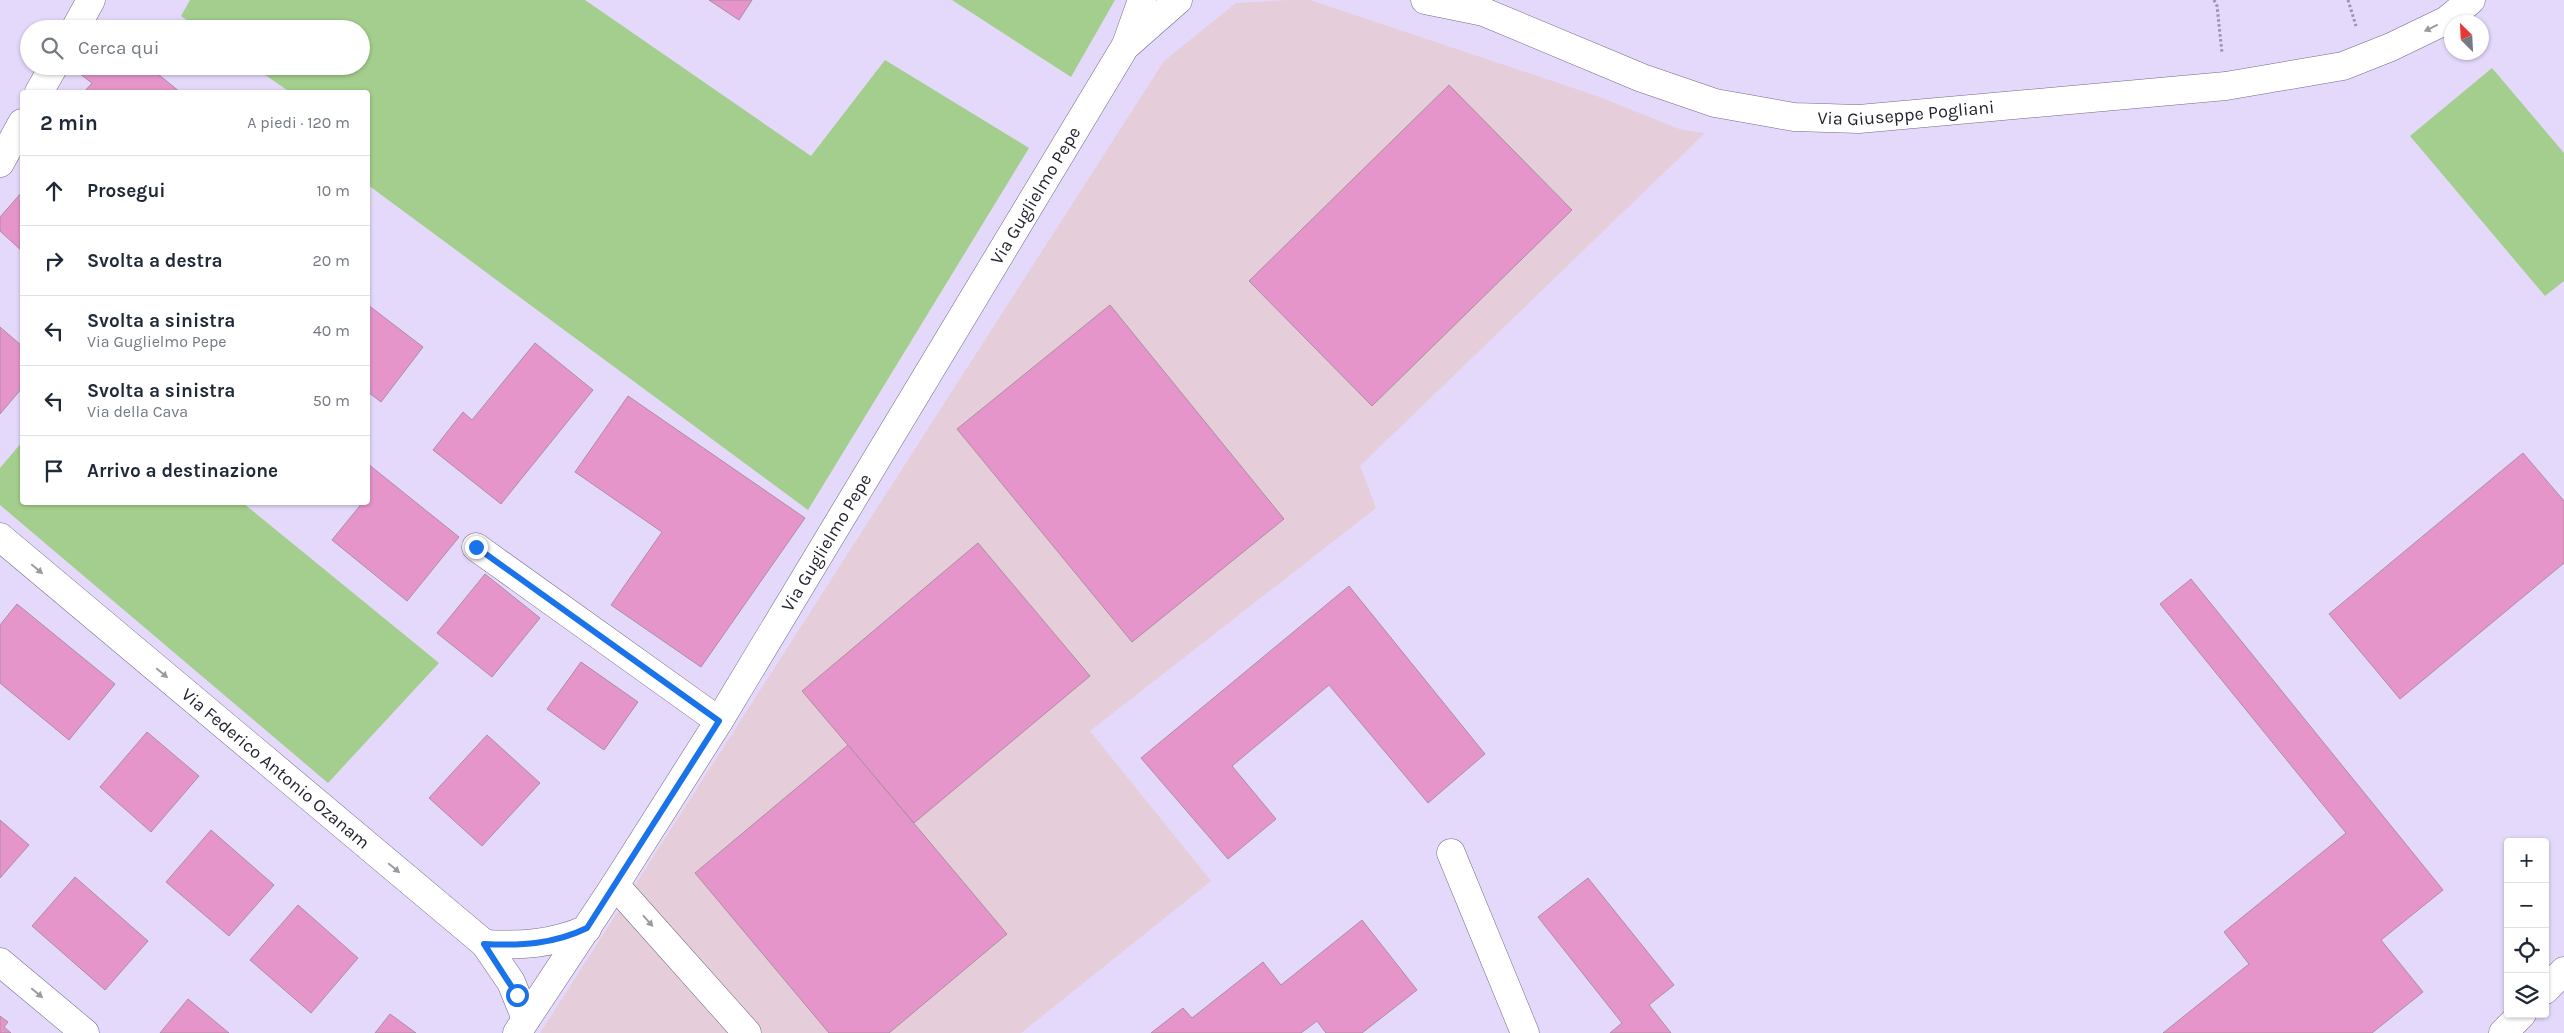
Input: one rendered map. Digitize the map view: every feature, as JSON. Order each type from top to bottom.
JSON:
[{"type":"street","points":[[80,20],[91,0]]},
{"type":"street","name":"Via Guglielmo Pepe","points":[[521,1026],[616,885],[719,721],[1126,45],[1142,0]]},
{"type":"street","name":"Via Guglielmo Pepe","points":[[1126,45],[1178,0]]},
{"type":"street","name":"Via Giuseppe Pogliani","points":[[1425,0],[1478,6],[1642,78],[1715,102],[1794,117],[1859,119],[2226,86],[2343,66],[2392,47],[2447,20],[2470,0]]},
{"type":"street","points":[[40,90],[49,75]]},
{"type":"street","points":[[0,163],[20,127]]},
{"type":"street","name":"Via Federico Antonio Ozanam","points":[[0,537],[484,944],[510,982],[521,1026]]},
{"type":"street","points":[[476,547],[719,721]]},
{"type":"street","points":[[1451,853],[1525,1033]]},
{"type":"street","points":[[616,885],[747,1033]]},
{"type":"street","points":[[484,944],[530,944],[561,939],[587,928]]},
{"type":"street","points":[[0,962],[85,1033]]},
{"type":"street","points":[[2549,986],[2564,971]]},
{"type":"street","points":[[2503,1033],[2518,1018]]},
{"type":"path","points":[[2214,0],[2217,6],[2226,86]]},
{"type":"shaded area","points":[[1310,0],[1597,96],[1682,130],[1705,133],[1360,466],[1376,508],[1090,731],[1211,881],[1021,1033],[540,1033],[1164,61],[1236,3]]},
{"type":"green space","points":[[190,0],[585,0],[811,156],[885,60],[1029,148],[808,510],[370,186],[370,90],[287,90],[265,75],[370,75],[370,20],[187,20],[181,16]]},
{"type":"green space","points":[[952,0],[1115,0],[1071,77]]},
{"type":"green space","points":[[2492,68],[2564,153],[2564,281],[2545,296],[2410,136]]},
{"type":"green space","points":[[20,444],[20,505],[245,505],[439,663],[328,783],[0,505],[0,468]]},
{"type":"building","points":[[709,0],[752,0],[739,20]]},
{"type":"building","points":[[81,75],[159,75],[178,90],[86,90],[92,83]]},
{"type":"building","points":[[1449,85],[1572,210],[1372,406],[1249,281]]},
{"type":"building","points":[[20,194],[20,249],[0,231],[0,217]]},
{"type":"building","points":[[1110,305],[1284,519],[1132,642],[957,429]]},
{"type":"building","points":[[370,307],[423,347],[381,402],[370,394]]},
{"type":"building","points":[[0,327],[20,344],[20,390],[0,414]]},
{"type":"building","points":[[535,343],[593,390],[501,504],[433,450],[463,412],[472,420]]},
{"type":"building","points":[[628,396],[805,518],[701,667],[611,605],[662,532],[575,472]]},
{"type":"building","points":[[2523,453],[2564,501],[2564,563],[2400,699],[2329,614]]},
{"type":"building","points":[[370,466],[459,537],[407,601],[332,540],[361,505],[370,505]]},
{"type":"building","points":[[978,543],[1090,676],[914,823],[802,691]]},
{"type":"building","points":[[485,574],[540,618],[492,677],[437,633]]},
{"type":"building","points":[[2191,579],[2443,890],[2381,940],[2423,992],[2372,1033],[2163,1033],[2249,964],[2224,932],[2346,833],[2160,604]]},
{"type":"building","points":[[1349,586],[1485,754],[1428,803],[1329,685],[1232,766],[1276,819],[1228,859],[1141,758]]},
{"type":"building","points":[[17,604],[115,684],[69,740],[0,683],[0,625]]},
{"type":"building","points":[[581,662],[638,702],[604,750],[547,709]]},
{"type":"building","points":[[147,732],[199,776],[151,832],[100,787]]},
{"type":"building","points":[[487,735],[540,783],[482,846],[429,798]]},
{"type":"building","points":[[848,745],[1007,934],[889,1033],[829,1033],[695,873]]},
{"type":"building","points":[[0,820],[29,845],[0,878]]},
{"type":"building","points":[[211,830],[274,885],[229,936],[166,882]]},
{"type":"building","points":[[75,877],[148,941],[105,990],[32,926]]},
{"type":"building","points":[[1588,878],[1674,985],[1649,1005],[1671,1033],[1610,1033],[1622,1023],[1538,917]]},
{"type":"building","points":[[298,905],[358,958],[311,1013],[250,960]]},
{"type":"building","points":[[1362,920],[1417,990],[1362,1033],[1326,1033],[1317,1021],[1301,1033],[1151,1033],[1183,1008],[1192,1018],[1263,962],[1281,985]]},
{"type":"building","points":[[188,999],[229,1033],[160,1033]]},
{"type":"building","points":[[390,1014],[416,1033],[375,1033]]},
{"type":"building","points":[[0,1016],[8,1022],[4,1027],[11,1033],[0,1033]]},
{"type":"route","points":[[476,547],[719,721],[587,928],[561,939],[544,942],[516,945],[484,944],[517,995]]}]
